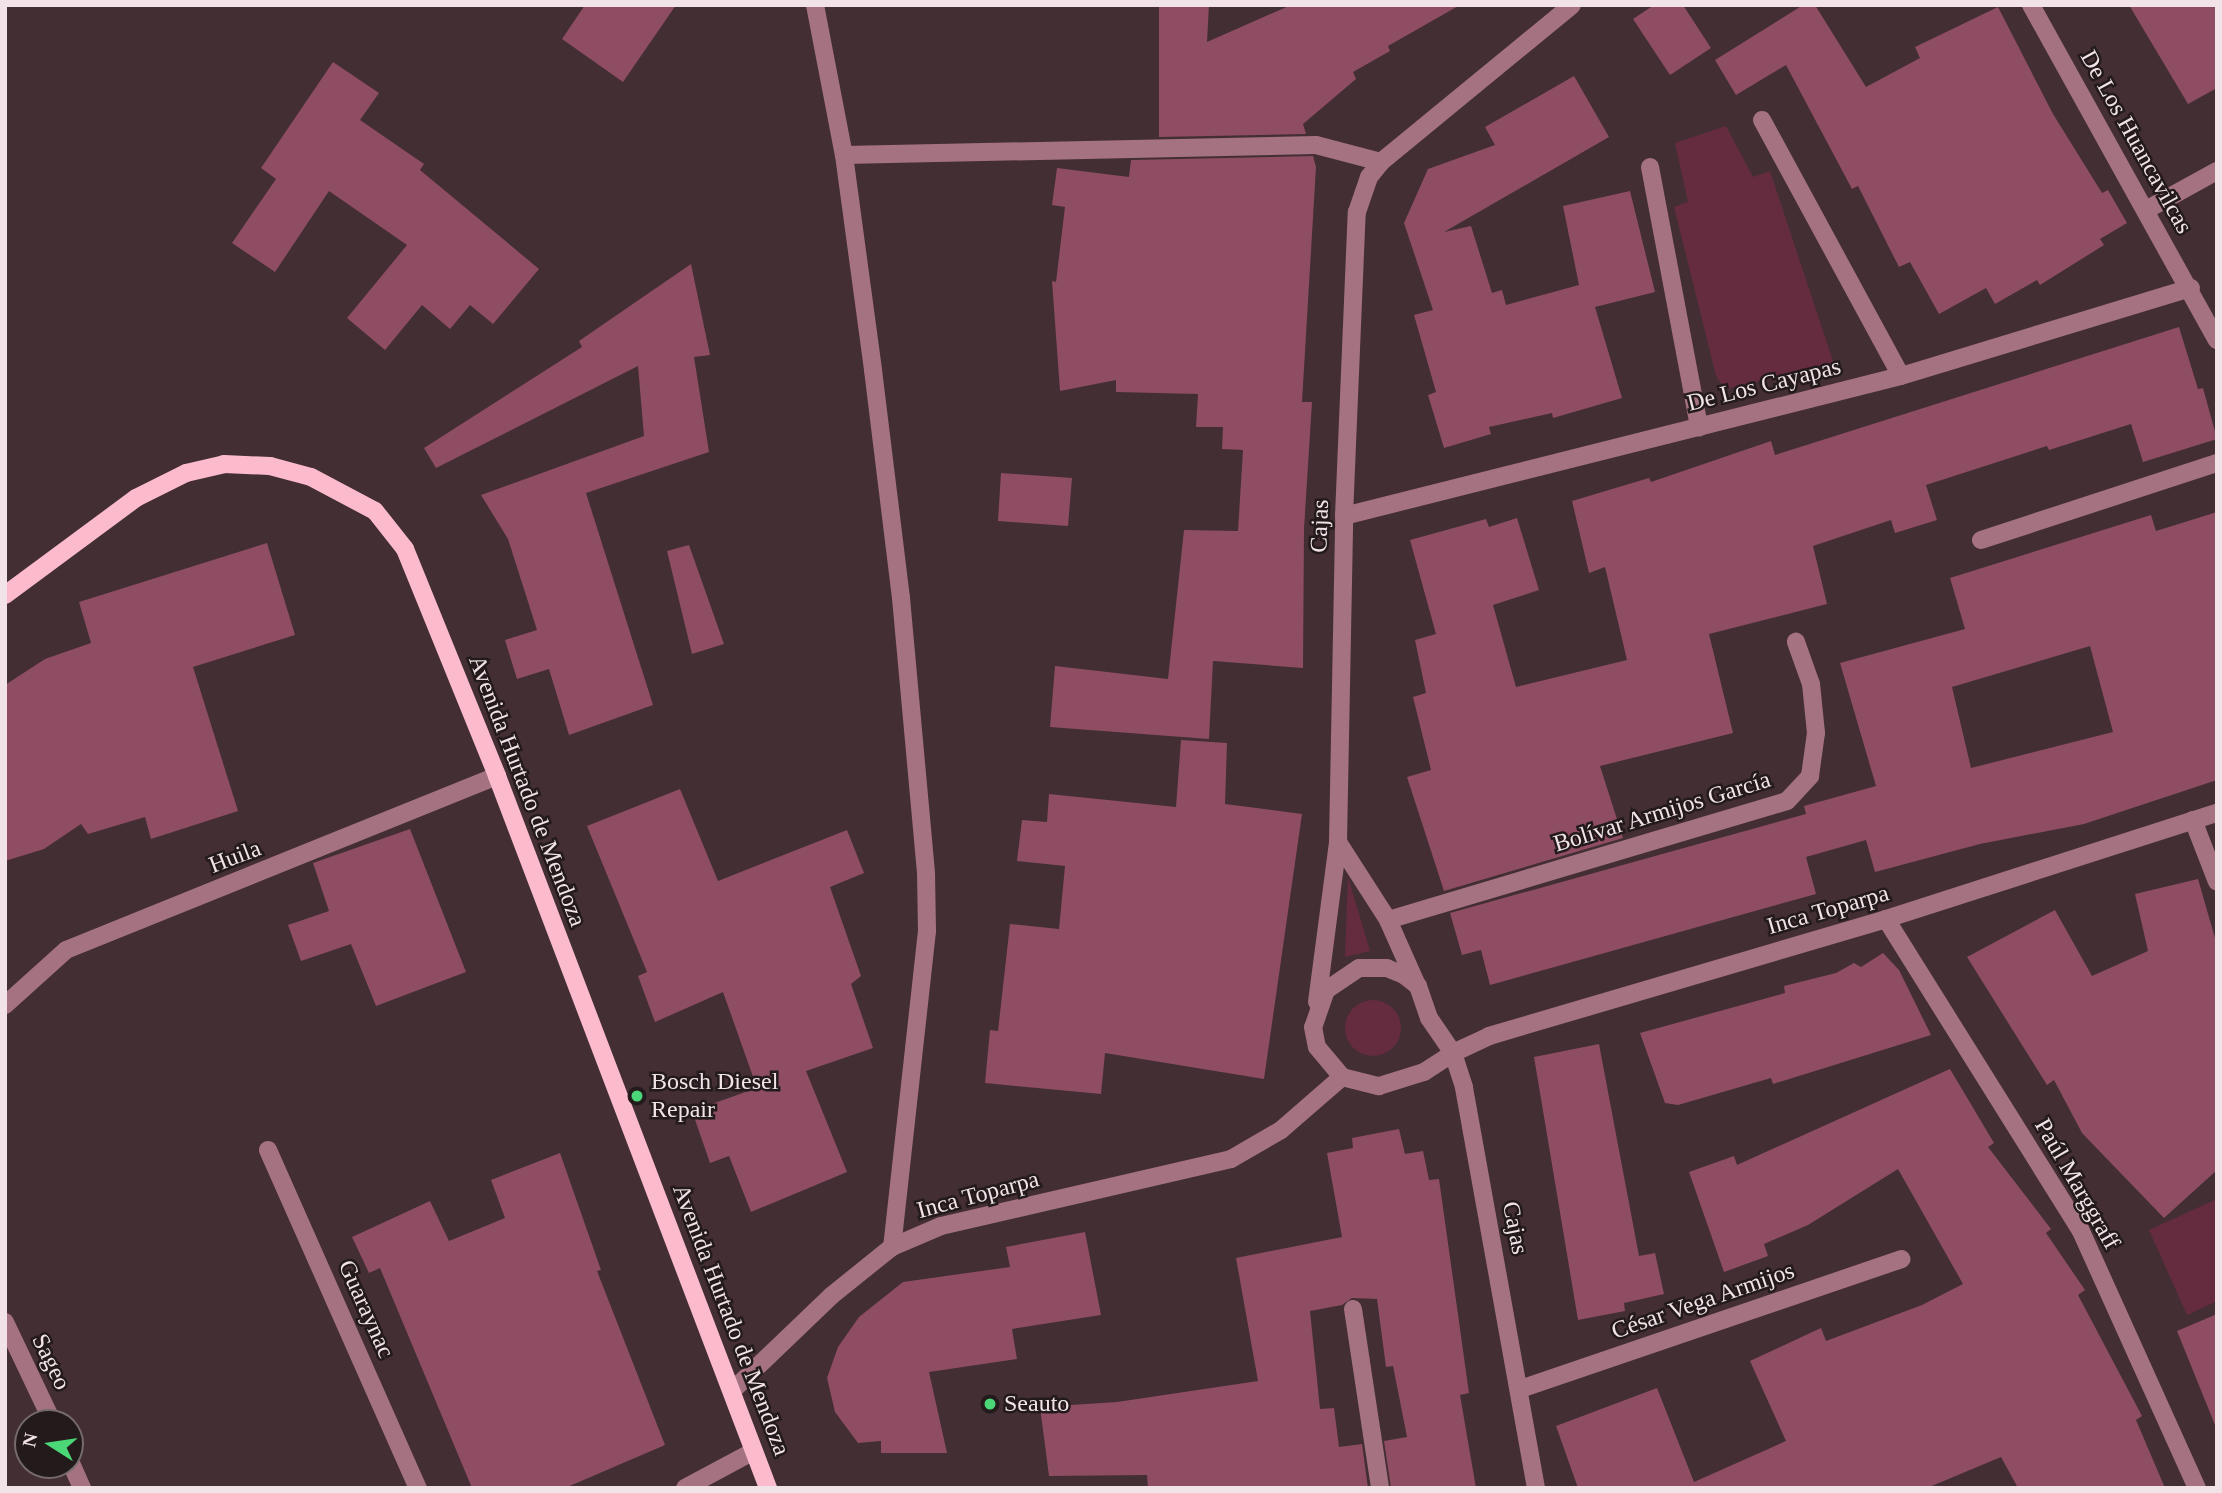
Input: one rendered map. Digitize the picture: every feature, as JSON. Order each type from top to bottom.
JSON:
[{"type":"main road","name":"Avenida Hurtado de Mendoza","points":[[5,595],[136,498],[186,473],[224,464],[270,466],[311,477],[375,511],[405,549],[497,776],[768,1488]]},
{"type":"street","points":[[815,5],[844,155],[901,598],[926,873],[926,945],[892,1247]]},
{"type":"street","points":[[844,155],[1316,145],[1381,162],[1573,5]]},
{"type":"street","name":"De Los Huancavilcas","points":[[2031,5],[2191,288],[2217,340]]},
{"type":"street","points":[[1762,120],[1902,376]]},
{"type":"street","name":"Cajas","points":[[1342,1077],[1317,1047],[1313,1027],[1338,842],[1344,516],[1357,212],[1369,177],[1381,162]]},
{"type":"street","points":[[1650,167],[1699,427]]},
{"type":"street","points":[[2146,210],[2217,171]]},
{"type":"street","name":"De Los Cayapas","points":[[1344,516],[1902,376],[2191,288]]},
{"type":"street","points":[[1981,540],[2217,463]]},
{"type":"street","name":"Bolívar Armijos García","points":[[1388,920],[1787,801],[1810,776],[1816,733],[1811,684],[1796,642]]},
{"type":"street","name":"Huila","points":[[5,1005],[66,950],[497,776]]},
{"type":"street","name":"Inca Toparpa","points":[[1453,1053],[1545,1018],[1886,919],[2217,813]]},
{"type":"street","points":[[2193,820],[2217,882]]},
{"type":"street","name":"Cajas","points":[[1338,842],[1388,920],[1418,986],[1429,1018],[1453,1053],[1464,1087],[1536,1488]]},
{"type":"street","name":"Paúl Marggraff","points":[[1886,919],[2080,1229],[2197,1488]]},
{"type":"street","points":[[1316,1008],[1326,990],[1359,968],[1387,968],[1418,986]]},
{"type":"street","points":[[1342,1077],[1379,1086],[1398,1081],[1453,1053]]},
{"type":"street","name":"Inca Toparpa","points":[[732,1391],[831,1296],[892,1247],[941,1226],[1231,1159],[1281,1130],[1342,1077]]},
{"type":"street","name":"Guaraynac","points":[[268,1150],[418,1488]]},
{"type":"street","name":"César Vega Armijos","points":[[1520,1389],[1901,1259]]},
{"type":"street","points":[[1353,1308],[1380,1488]]},
{"type":"street","name":"Sageo","points":[[5,1322],[46,1409]]},
{"type":"street","points":[[685,1488],[754,1451]]},
{"type":"shaded area","points":[[1726,126],[1753,177],[1770,171],[1834,364],[1725,389],[1716,376],[1674,207],[1688,202],[1675,143]]},
{"type":"shaded area","points":[[1348,877],[1370,951],[1345,957]]},
{"type":"shaded area","points":[[1367,1000],[1379,1000],[1389,1004],[1397,1012],[1401,1028],[1397,1044],[1389,1052],[1379,1056],[1367,1056],[1357,1052],[1349,1044],[1345,1034],[1345,1022],[1349,1012],[1357,1004]]},
{"type":"shaded area","points":[[2217,1199],[2217,1301],[2187,1315],[2149,1230]]},
{"type":"building","points":[[585,5],[676,5],[623,82],[562,39]]},
{"type":"building","points":[[1159,5],[1209,5],[1207,42],[1291,5],[1460,5],[1388,46],[1390,51],[1353,72],[1356,79],[1303,124],[1306,134],[1159,137]]},
{"type":"building","points":[[1654,5],[1683,5],[1711,48],[1670,75],[1633,19]]},
{"type":"building","points":[[1803,5],[1815,5],[1866,87],[1920,58],[1915,47],[1998,7],[2053,114],[2102,193],[2108,190],[2127,223],[2100,239],[2104,245],[2040,285],[2037,280],[1995,304],[1986,288],[1939,314],[1910,262],[1899,267],[1858,186],[1852,189],[1786,65],[1736,95],[1715,60]]},
{"type":"building","points":[[2129,5],[2217,5],[2217,88],[2188,104]]},
{"type":"building","points":[[333,62],[379,93],[360,120],[424,164],[420,170],[539,269],[493,324],[470,305],[450,329],[422,305],[385,350],[347,318],[407,245],[329,191],[275,272],[232,243],[276,179],[261,168]]},
{"type":"building","points":[[1574,76],[1609,137],[1444,232],[1471,226],[1492,293],[1502,290],[1506,305],[1579,285],[1563,206],[1630,191],[1655,292],[1595,307],[1622,398],[1553,418],[1552,413],[1489,427],[1491,434],[1444,448],[1428,395],[1436,392],[1414,315],[1433,310],[1404,223],[1428,169],[1495,145],[1485,127]]},
{"type":"building","points":[[1313,156],[1316,167],[1302,402],[1312,402],[1304,529],[1303,668],[1213,661],[1209,739],[1050,727],[1055,666],[1168,679],[1184,530],[1238,531],[1243,450],[1222,449],[1223,427],[1196,427],[1198,394],[1116,392],[1116,380],[1060,391],[1052,281],[1056,282],[1065,207],[1052,205],[1057,168],[1129,177],[1131,160]]},
{"type":"building","points":[[691,264],[710,355],[694,357],[709,452],[586,493],[653,705],[569,735],[549,669],[517,679],[505,640],[537,630],[508,539],[481,495],[644,436],[638,366],[436,468],[424,448],[582,347],[579,341]]},
{"type":"building","points":[[2179,327],[2198,389],[2203,388],[2217,439],[2143,462],[2131,424],[2049,450],[2047,446],[1926,485],[1937,520],[1895,533],[1891,520],[1813,546],[1827,604],[1709,634],[1733,733],[1600,766],[1623,838],[1444,891],[1407,777],[1431,770],[1413,697],[1426,693],[1415,640],[1436,634],[1410,540],[1486,519],[1489,527],[1517,518],[1539,590],[1493,605],[1516,687],[1627,660],[1605,567],[1589,573],[1572,501],[1649,478],[1651,482],[1771,441],[1775,455]]},
{"type":"building","points":[[1001,473],[1072,478],[1068,526],[998,521]]},
{"type":"building","points":[[2217,512],[2217,780],[2084,824],[1980,844],[1875,872],[1866,840],[1806,857],[1816,894],[1490,985],[1481,950],[1462,955],[1450,913],[1806,814],[1804,806],[1876,786],[1840,663],[1965,629],[1950,578],[2151,515],[2156,531]],"holes":[[[2090,646],[2113,732],[1971,768],[1952,687]]]},
{"type":"building","points":[[267,543],[295,635],[193,667],[238,811],[151,839],[145,817],[88,834],[81,824],[44,849],[5,861],[5,685],[45,659],[91,643],[79,602]]},
{"type":"building","points":[[689,545],[724,644],[692,654],[667,551]]},
{"type":"building","points":[[1181,740],[1227,743],[1225,804],[1302,814],[1264,1079],[1105,1053],[1101,1094],[985,1083],[990,1030],[998,1031],[1010,924],[1059,929],[1065,866],[1017,861],[1022,820],[1047,822],[1049,794],[1176,807]]},
{"type":"building","points":[[680,789],[718,881],[847,830],[864,873],[830,887],[861,976],[851,984],[873,1048],[806,1071],[847,1172],[751,1212],[729,1156],[710,1163],[692,1111],[757,1088],[723,992],[655,1022],[638,976],[647,972],[587,826]]},
{"type":"building","points":[[410,829],[466,972],[376,1006],[351,944],[301,961],[288,925],[329,911],[313,863]]},
{"type":"building","points":[[2198,879],[2217,945],[2217,1170],[2164,1218],[2082,1133],[2054,1080],[2047,1085],[1967,957],[2055,910],[2092,976],[2148,951],[2135,894]]},
{"type":"building","points":[[1883,953],[1899,970],[1931,1035],[1773,1084],[1771,1078],[1678,1105],[1665,1103],[1640,1033],[1785,993],[1784,986],[1836,973],[1854,963],[1861,967]]},
{"type":"building","points":[[1599,1044],[1639,1256],[1655,1253],[1664,1294],[1624,1303],[1625,1311],[1578,1320],[1534,1057]]},
{"type":"building","points":[[1950,1069],[1994,1143],[1988,1147],[2051,1229],[2046,1233],[2085,1290],[2078,1295],[2142,1416],[2136,1420],[2165,1488],[2018,1488],[2001,1457],[1927,1488],[1578,1488],[1556,1426],[1657,1388],[1694,1482],[1786,1441],[1750,1361],[1821,1328],[1826,1341],[1922,1305],[1963,1284],[1898,1169],[1808,1225],[1764,1244],[1768,1256],[1724,1272],[1689,1172],[1734,1156],[1737,1165]]},
{"type":"building","points":[[1399,1129],[1405,1154],[1423,1151],[1429,1180],[1439,1179],[1469,1393],[1460,1395],[1476,1488],[1391,1488],[1384,1441],[1407,1437],[1393,1366],[1386,1367],[1377,1299],[1352,1298],[1342,1305],[1310,1311],[1320,1409],[1334,1408],[1339,1447],[1362,1444],[1368,1488],[1148,1488],[1147,1475],[1049,1476],[1040,1407],[1117,1402],[1258,1381],[1236,1258],[1342,1237],[1327,1153],[1353,1148],[1352,1138]]},
{"type":"building","points":[[560,1153],[601,1270],[597,1271],[665,1445],[565,1488],[472,1488],[380,1268],[369,1273],[352,1237],[430,1201],[449,1241],[505,1218],[491,1180]]},
{"type":"building","points":[[1085,1232],[1101,1315],[1012,1329],[1017,1359],[929,1372],[947,1453],[881,1453],[881,1441],[858,1443],[835,1412],[827,1378],[838,1347],[859,1317],[903,1282],[1010,1267],[1006,1247]]},
{"type":"building","points":[[2217,1314],[2217,1424],[2215,1425],[2177,1331]]},
{"type":"place","name":"Bosch Diesel Repair","points":[[637,1096]]},
{"type":"place","name":"Seauto","points":[[990,1404]]}]
